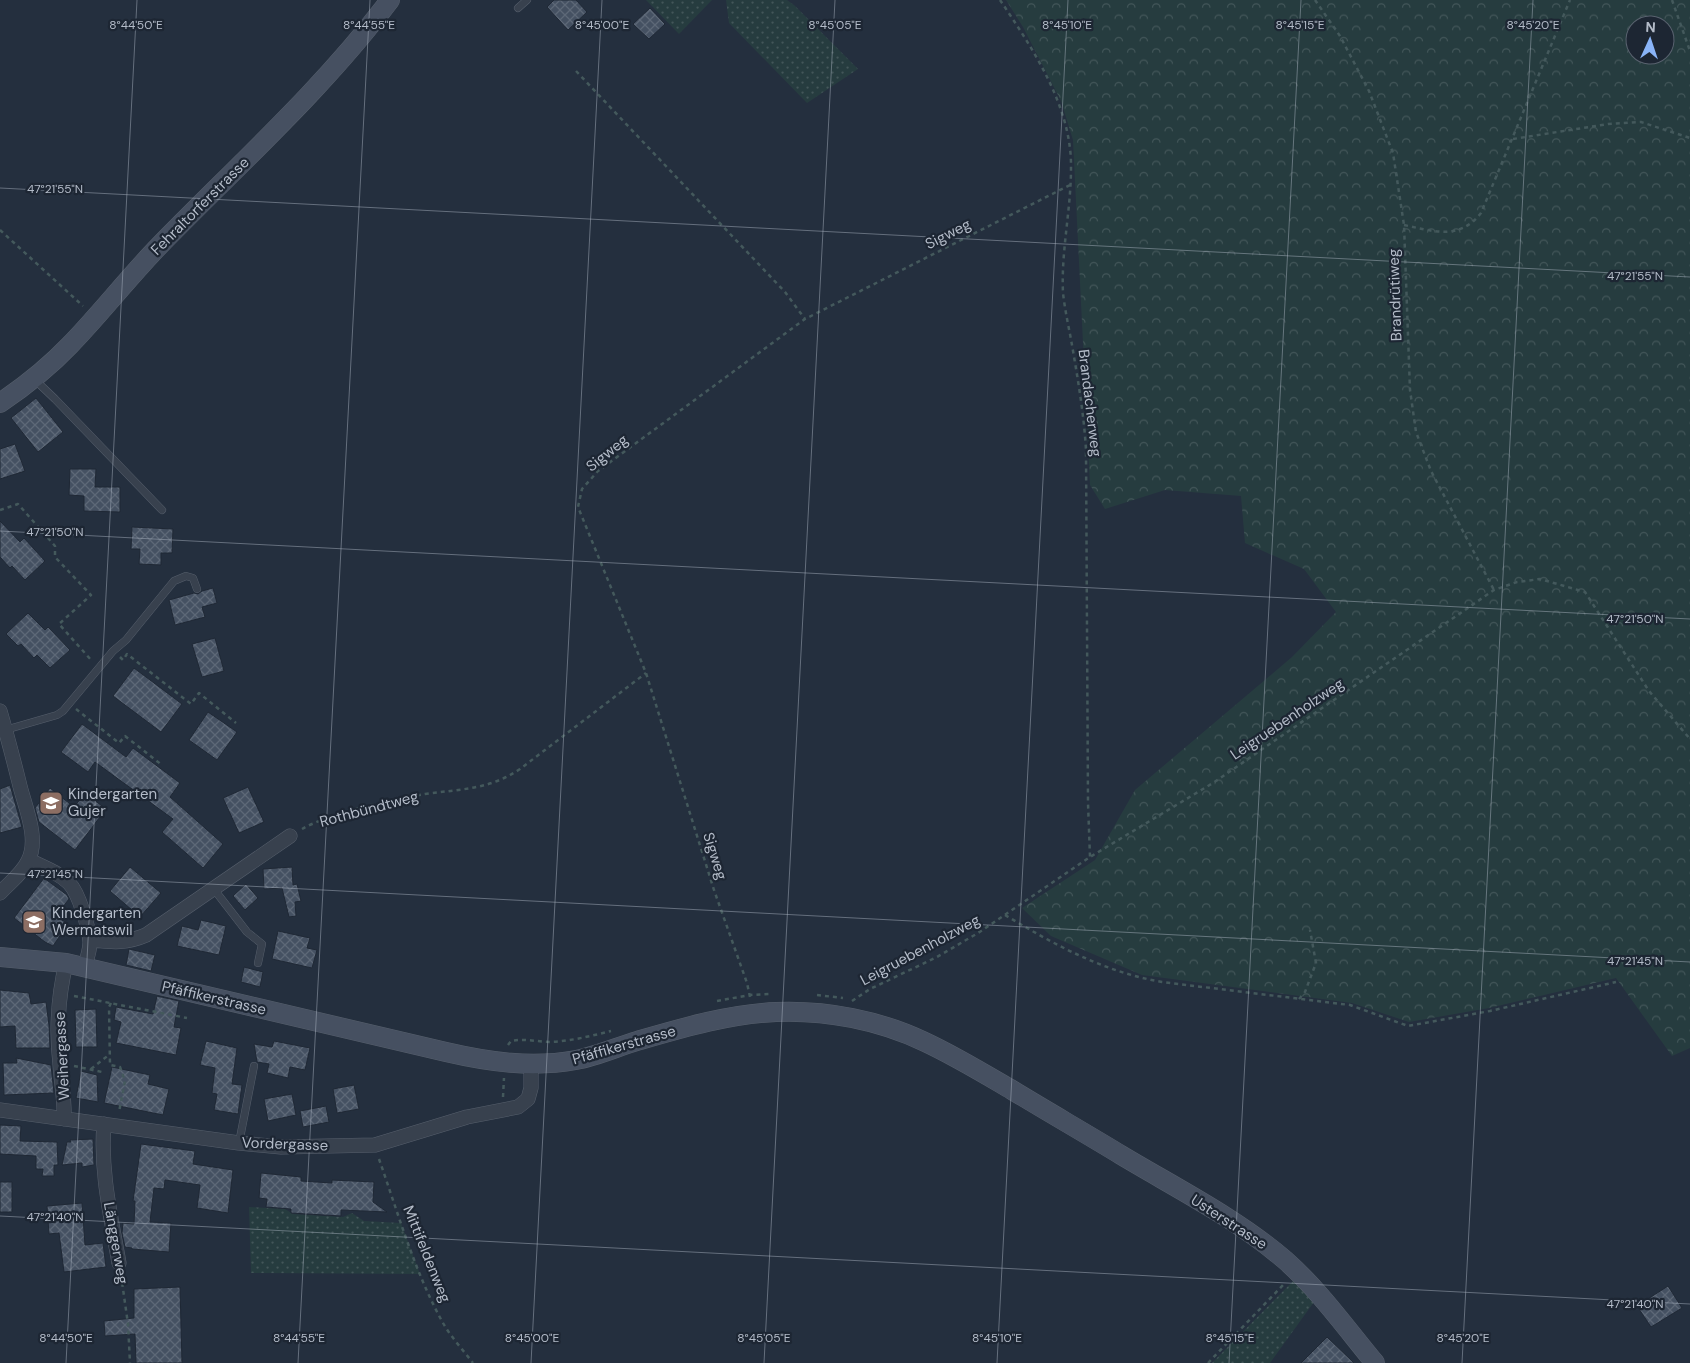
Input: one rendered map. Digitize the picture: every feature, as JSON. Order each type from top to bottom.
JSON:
[{"type":"main road","name":"Fehraltorferstrasse","points":[[0,403],[33,378],[69,346],[158,247],[304,101],[349,51],[390,0]]},
{"type":"main road","name":"Pfäffikerstrasse","points":[[0,957],[66,963],[478,1060],[531,1064],[580,1059],[640,1040],[728,1017],[761,1013],[805,1012],[842,1016],[887,1028],[923,1041],[968,1064],[1054,1115]]},
{"type":"main road","name":"Usterstrasse","points":[[1054,1115],[1208,1206],[1254,1236],[1296,1271],[1319,1295],[1375,1363]]},
{"type":"street","points":[[0,711],[32,830],[29,860],[23,870],[2,889]]},
{"type":"street","points":[[90,940],[118,943],[132,941],[146,935],[290,836]]},
{"type":"street","points":[[29,860],[53,871],[71,885],[80,901],[90,940],[89,953],[84,968]]},
{"type":"street","name":"Weihergasse","points":[[64,1118],[65,1105],[57,1018],[66,963]]},
{"type":"street","name":"Vordergasse","points":[[0,1110],[239,1143],[281,1147],[375,1145],[466,1117],[518,1107],[528,1099],[531,1064]]},
{"type":"street","name":"Länggerweg","points":[[110,1125],[102,1149],[105,1181],[119,1263]]},
{"type":"lane","points":[[518,8],[527,0]]},
{"type":"lane","points":[[33,378],[162,510]]},
{"type":"lane","points":[[6,730],[57,715],[63,711],[113,651],[126,640],[174,581],[186,576],[193,578],[197,588]]},
{"type":"lane","points":[[212,888],[247,932],[262,944],[258,963]]},
{"type":"lane","points":[[239,1143],[254,1066]]},
{"type":"path","name":"Brandacherweg","points":[[1000,0],[1040,64],[1061,111],[1070,152],[1070,185],[1064,253],[1063,294],[1082,408],[1086,450],[1090,857]]},
{"type":"path","name":"Brandrütiweg","points":[[1315,0],[1340,36],[1355,64],[1381,119],[1393,154],[1404,225],[1411,409],[1416,432],[1431,471],[1494,590]]},
{"type":"path","points":[[1404,225],[1444,233],[1459,230],[1473,222],[1483,209],[1570,0]]},
{"type":"path","points":[[1672,0],[1690,51]]},
{"type":"path","points":[[576,71],[785,292],[806,319]]},
{"type":"path","points":[[1512,139],[1608,124],[1641,122],[1690,138]]},
{"type":"path","name":"Sigweg","points":[[747,983],[714,890],[646,673],[578,507],[582,489],[598,471],[806,319],[1070,185]]},
{"type":"path","points":[[0,230],[96,317]]},
{"type":"path","points":[[0,510],[18,504],[55,546],[55,557],[91,595],[59,624],[98,669]]},
{"type":"path","name":"Leigruebenholzweg","points":[[852,1000],[870,989],[938,957],[978,933],[1090,857],[1213,783],[1494,590],[1517,582],[1540,579],[1585,592],[1649,690],[1690,739]]},
{"type":"path","points":[[113,651],[123,660],[127,654],[191,704],[199,693],[236,723]]},
{"type":"path","name":"Rothbündtweg","points":[[290,836],[305,827],[337,815],[411,796],[470,789],[499,781],[520,769],[646,673]]},
{"type":"path","points":[[69,704],[119,743],[125,736],[162,764]]},
{"type":"path","points":[[1005,915],[1042,938],[1094,963],[1139,978],[1350,1005],[1408,1026],[1490,1012],[1616,982]]},
{"type":"path","points":[[1299,999],[1305,992],[1316,963],[1310,930]]},
{"type":"path","points":[[715,1002],[750,995],[778,994]]},
{"type":"path","points":[[813,995],[831,995],[861,1003]]},
{"type":"path","points":[[78,997],[188,1018]]},
{"type":"path","points":[[110,1003],[110,1065],[120,1067],[125,1082],[110,1125]]},
{"type":"path","points":[[506,1049],[511,1041],[520,1039],[554,1042],[592,1036],[619,1028]]},
{"type":"path","points":[[91,1069],[110,1054]]},
{"type":"path","points":[[77,1067],[102,1072]]},
{"type":"path","name":"Mittifeldenweg","points":[[375,1145],[401,1223],[432,1301],[444,1324],[473,1363]]},
{"type":"path","name":"Länggerweg","points":[[119,1263],[128,1324],[130,1363]]},
{"type":"path","points":[[1208,1363],[1296,1271]]},
{"type":"green space","points":[[646,0],[712,0],[679,34]]},
{"type":"green space","points":[[726,0],[787,0],[858,69],[807,103],[729,23]]},
{"type":"green space","points":[[1006,0],[1690,0],[1690,1048],[1672,1056],[1616,978],[1489,1008],[1409,1022],[1352,1003],[1142,975],[1051,936],[1022,908],[1095,860],[1135,790],[1292,657],[1336,612],[1304,569],[1245,543],[1241,496],[1165,490],[1105,509],[1090,485],[1073,140],[1061,101],[1023,27]]},
{"type":"green space","points":[[249,1207],[285,1209],[293,1214],[343,1217],[352,1213],[364,1221],[401,1223],[420,1274],[251,1273]]},
{"type":"green space","points":[[1300,1274],[1319,1295],[1270,1363],[1212,1363]]},
{"type":"building","points":[[554,0],[576,0],[587,12],[568,30],[547,7]]},
{"type":"building","points":[[650,8],[665,24],[649,39],[633,24]]},
{"type":"building","points":[[36,398],[63,432],[38,452],[11,418]]},
{"type":"building","points":[[15,444],[25,471],[0,479],[0,449]]},
{"type":"building","points":[[70,469],[96,469],[95,487],[120,487],[120,512],[84,511],[84,496],[69,495]]},
{"type":"building","points":[[0,521],[20,542],[24,538],[45,561],[25,580],[12,566],[10,568],[0,557]]},
{"type":"building","points":[[132,527],[173,529],[172,553],[161,553],[161,565],[139,564],[140,549],[131,549]]},
{"type":"building","points":[[213,588],[217,603],[202,607],[205,617],[175,625],[169,600],[194,593],[198,594]]},
{"type":"building","points":[[28,613],[45,630],[48,627],[70,650],[50,668],[37,655],[34,658],[21,644],[18,646],[6,634]]},
{"type":"building","points":[[215,638],[224,671],[202,677],[192,644]]},
{"type":"building","points":[[134,668],[182,704],[161,732],[113,696]]},
{"type":"building","points":[[208,712],[237,732],[217,760],[189,740]]},
{"type":"building","points":[[82,724],[126,757],[133,748],[180,783],[170,797],[223,844],[203,868],[162,832],[173,819],[95,762],[88,772],[61,752]]},
{"type":"building","points":[[10,785],[22,827],[0,833],[0,789]]},
{"type":"building","points":[[248,787],[264,822],[239,833],[223,798]]},
{"type":"building","points":[[50,788],[74,807],[85,793],[106,809],[75,850],[39,822],[35,808]]},
{"type":"building","points":[[130,867],[161,893],[140,917],[110,891]]},
{"type":"building","points":[[292,867],[293,885],[297,884],[301,901],[295,902],[296,916],[289,917],[282,888],[264,889],[263,869]]},
{"type":"building","points":[[44,878],[67,895],[69,899],[56,916],[68,924],[53,946],[14,918]]},
{"type":"building","points":[[246,884],[258,898],[245,910],[233,896]]},
{"type":"building","points":[[201,920],[226,926],[219,955],[177,946],[182,926],[198,930]]},
{"type":"building","points":[[278,931],[310,938],[307,948],[317,950],[312,968],[272,959]]},
{"type":"building","points":[[129,949],[155,955],[151,971],[126,965]]},
{"type":"building","points":[[244,967],[263,972],[260,987],[241,982]]},
{"type":"building","points":[[0,990],[29,993],[31,1004],[46,1002],[50,1048],[16,1048],[15,1026],[0,1027]]},
{"type":"building","points":[[157,996],[179,1001],[174,1027],[181,1028],[176,1055],[116,1043],[121,1022],[114,1020],[116,1007],[153,1014]]},
{"type":"building","points":[[96,1009],[97,1047],[76,1047],[75,1010]]},
{"type":"building","points":[[206,1041],[237,1048],[232,1084],[242,1085],[238,1114],[214,1110],[217,1094],[212,1093],[215,1068],[200,1065]]},
{"type":"building","points":[[274,1041],[310,1048],[305,1070],[290,1067],[288,1078],[267,1073],[269,1064],[257,1062],[254,1044],[272,1047]]},
{"type":"building","points":[[16,1058],[51,1065],[54,1093],[4,1095],[3,1063],[17,1063]]},
{"type":"building","points":[[112,1067],[150,1075],[148,1084],[169,1089],[163,1115],[104,1103]]},
{"type":"building","points":[[81,1071],[97,1075],[98,1102],[76,1098]]},
{"type":"building","points":[[354,1085],[359,1109],[337,1113],[333,1089]]},
{"type":"building","points":[[292,1094],[296,1115],[268,1121],[264,1099]]},
{"type":"building","points":[[326,1106],[329,1122],[303,1127],[300,1111]]},
{"type":"building","points":[[0,1125],[21,1126],[20,1141],[57,1142],[58,1165],[54,1165],[54,1176],[42,1176],[43,1169],[36,1169],[36,1156],[0,1154]]},
{"type":"building","points":[[93,1139],[94,1165],[82,1167],[82,1163],[62,1165],[67,1142],[71,1142],[70,1140]]},
{"type":"building","points":[[141,1144],[195,1151],[193,1164],[233,1170],[228,1213],[197,1208],[200,1185],[165,1180],[164,1189],[154,1188],[150,1222],[171,1223],[169,1252],[125,1247],[122,1233],[123,1223],[134,1224],[135,1201],[133,1201]]},
{"type":"building","points":[[261,1173],[301,1177],[301,1181],[332,1183],[332,1180],[374,1182],[373,1202],[387,1212],[341,1210],[341,1216],[291,1213],[291,1209],[266,1207],[267,1199],[259,1198]]},
{"type":"building","points":[[0,1182],[12,1182],[12,1212],[0,1212]]},
{"type":"building","points":[[82,1203],[85,1245],[103,1243],[106,1267],[64,1272],[59,1233],[49,1234],[47,1206]]},
{"type":"building","points":[[1668,1286],[1682,1308],[1651,1327],[1637,1306]]},
{"type":"building","points":[[180,1287],[182,1363],[136,1363],[135,1334],[105,1336],[104,1321],[134,1318],[134,1289]]},
{"type":"building","points":[[1327,1337],[1354,1363],[1301,1363]]},
{"type":"place","name":"Kindergarten Gujer","points":[[51,803]]},
{"type":"place","name":"Kindergarten Wermatswil","points":[[34,922]]}]
